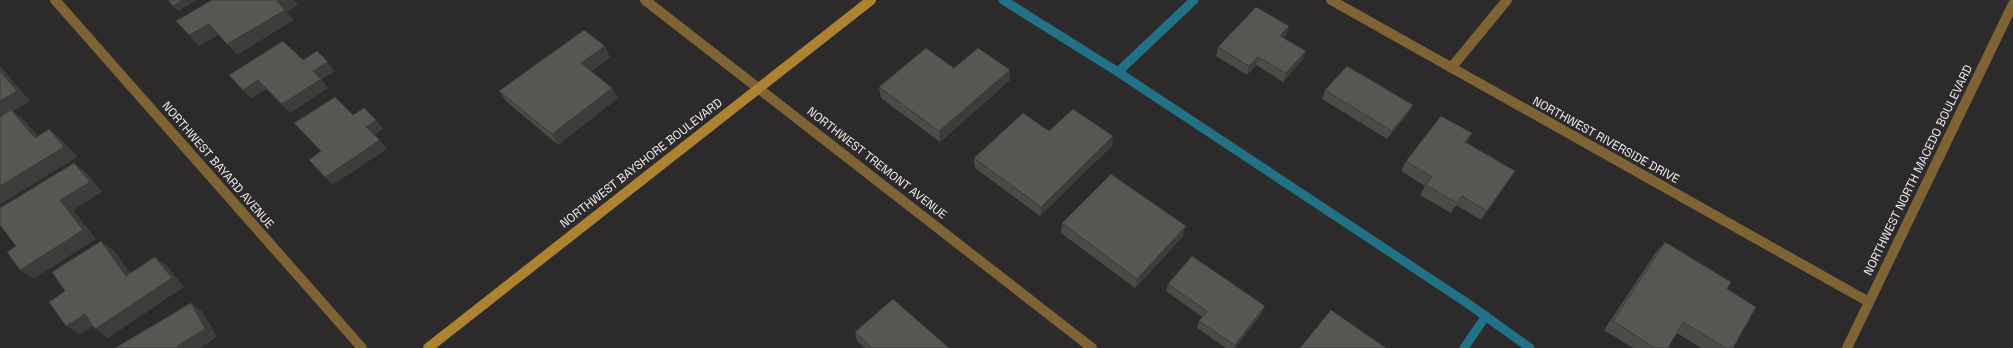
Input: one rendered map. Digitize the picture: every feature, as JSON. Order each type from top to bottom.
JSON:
[{"type":"main road","name":"NORTHWEST BAYSHORE BOULEVARD","points":[[428,348],[871,0]]},
{"type":"street","name":"NORTHWEST BAYARD AVENUE","points":[[55,0],[362,348]]},
{"type":"street","name":"NORTHWEST TREMONT AVENUE","points":[[645,0],[759,87],[1092,348]]},
{"type":"street","name":"NORTHWEST RIVERSIDE DRIVE","points":[[1331,0],[1869,302]]},
{"type":"street","points":[[1451,68],[1507,0]]},
{"type":"street","name":"NORTHWEST NORTH MACEDO BOULEVARD","points":[[1847,348],[2013,4]]},
{"type":"building","points":[[168,0],[183,0],[173,6]]},
{"type":"building","points":[[212,0],[279,0],[277,1],[285,10],[227,44],[209,24],[189,35],[176,21]]},
{"type":"building","points":[[1256,7],[1289,26],[1280,36],[1306,51],[1286,73],[1258,57],[1249,66],[1218,47]]},
{"type":"building","points":[[584,30],[605,46],[581,63],[612,88],[552,134],[499,91]]},
{"type":"building","points":[[283,41],[303,60],[317,51],[328,62],[313,71],[321,79],[282,104],[258,80],[243,90],[229,75]]},
{"type":"building","points":[[926,48],[954,68],[978,48],[1010,70],[939,131],[879,87]]},
{"type":"building","points":[[1347,66],[1413,105],[1392,131],[1325,90]]},
{"type":"building","points":[[0,71],[17,91],[0,101]]},
{"type":"building","points":[[335,97],[353,115],[364,108],[376,120],[366,127],[380,140],[325,177],[309,160],[321,151],[294,123]]},
{"type":"building","points":[[1073,109],[1113,136],[1041,207],[974,158],[1023,113],[1049,131]]},
{"type":"building","points":[[11,110],[35,138],[49,129],[64,147],[0,186],[0,117]]},
{"type":"building","points":[[1441,116],[1472,133],[1465,142],[1515,171],[1487,211],[1462,196],[1457,203],[1426,185],[1432,177],[1406,161]]},
{"type":"building","points":[[74,163],[90,182],[60,200],[83,230],[20,270],[7,252],[16,246],[0,225],[0,208]]},
{"type":"building","points":[[1111,174],[1186,226],[1137,279],[1062,223]]},
{"type":"building","points":[[101,241],[126,276],[155,257],[172,278],[95,329],[85,314],[66,326],[49,302],[65,291],[52,272]]},
{"type":"building","points":[[1665,242],[1731,282],[1727,289],[1756,307],[1733,348],[1726,348],[1683,322],[1668,348],[1655,348],[1613,321]]},
{"type":"building","points":[[1192,256],[1265,306],[1235,345],[1199,321],[1207,311],[1168,284]]},
{"type":"building","points":[[893,299],[949,348],[870,348],[871,347],[855,332]]},
{"type":"building","points":[[191,303],[205,329],[177,346],[178,348],[115,348]]},
{"type":"building","points":[[1331,310],[1386,348],[1300,348]]},
{"type":"waterway","points":[[1003,0],[1118,72]]},
{"type":"waterway","points":[[1118,72],[1194,0]]},
{"type":"waterway","points":[[1118,72],[1486,316]]},
{"type":"waterway","points":[[1464,348],[1486,316]]},
{"type":"waterway","points":[[1486,316],[1530,348]]}]
